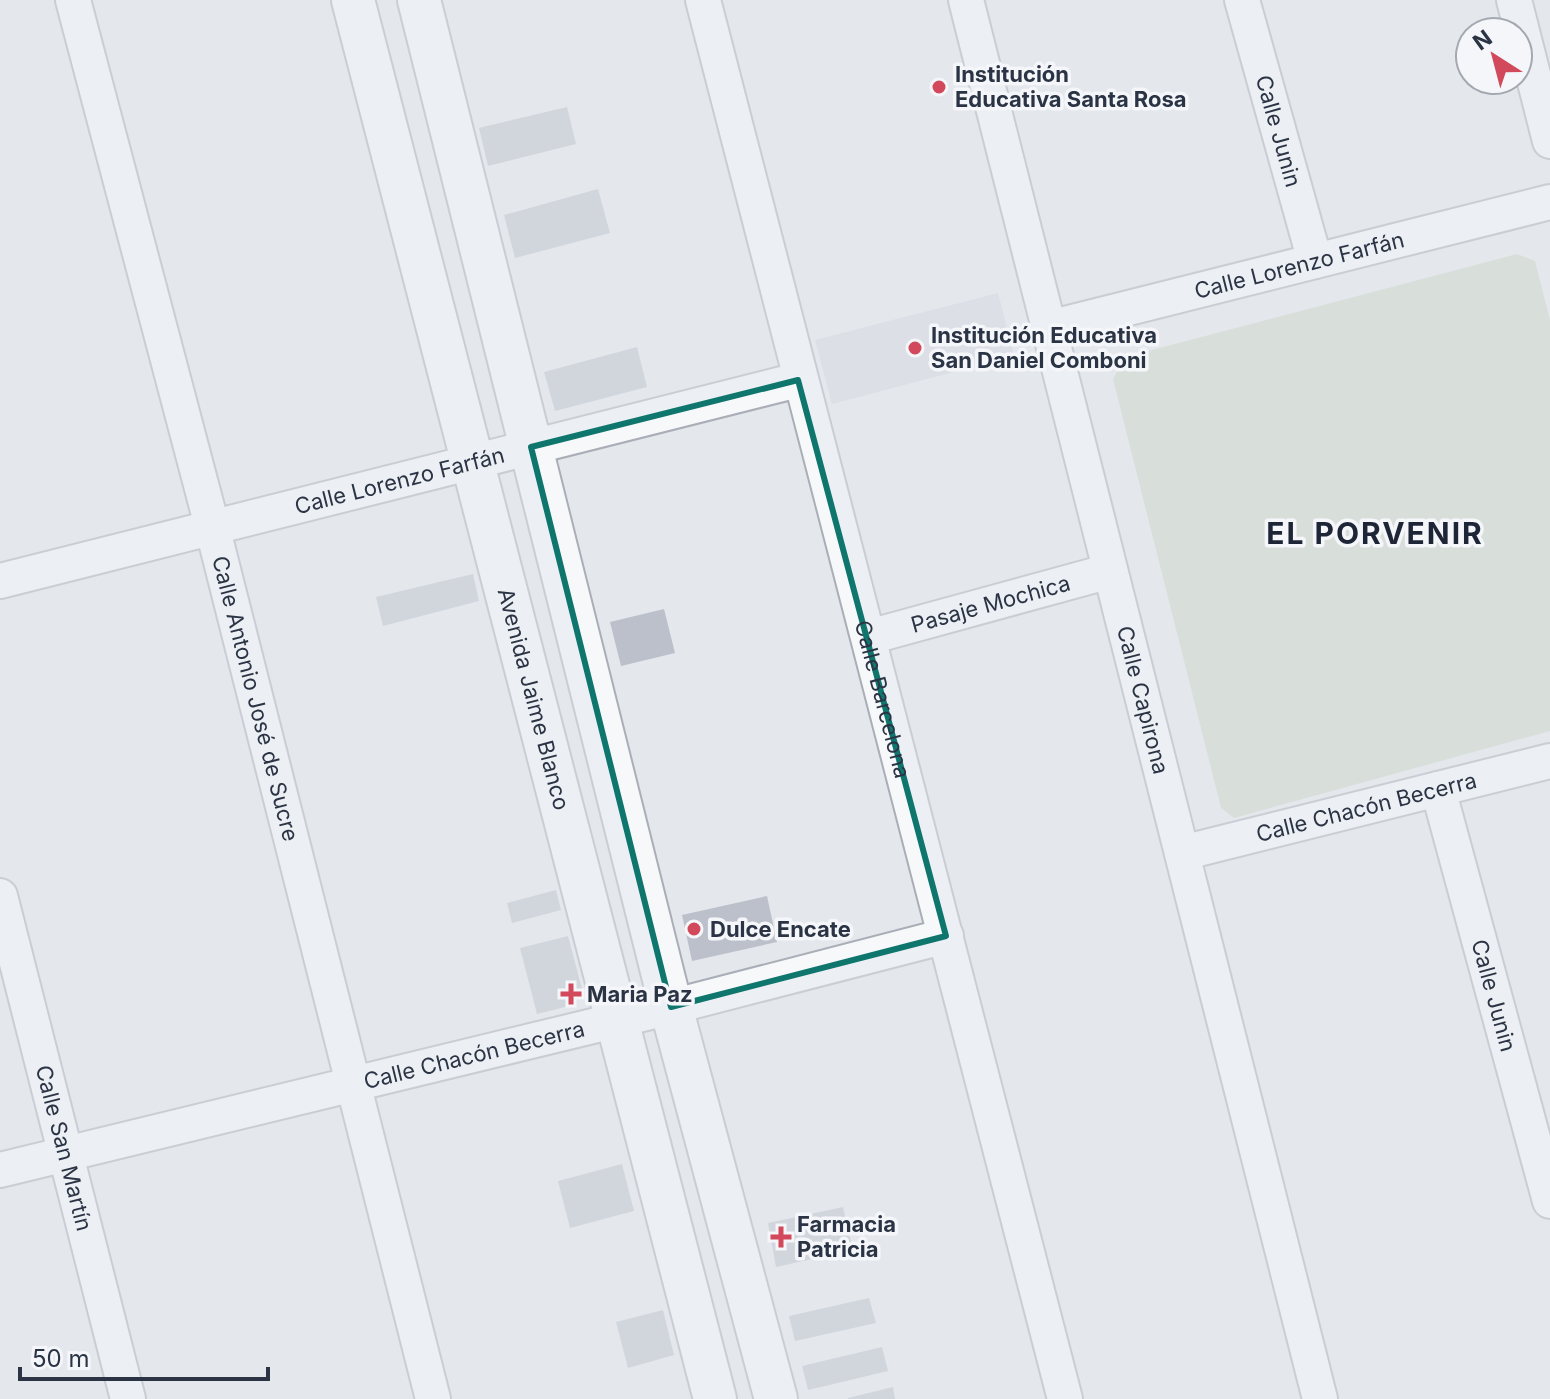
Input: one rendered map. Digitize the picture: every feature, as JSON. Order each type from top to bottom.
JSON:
[{"type":"street","name":"Calle Antonio José de Sucre","points":[[73,0],[212,526],[433,1399]]},
{"type":"street","name":"Avenida Jaime Blanco","points":[[353,0],[474,460],[614,1019],[715,1399]]},
{"type":"street","points":[[419,0],[671,1007],[776,1399]]},
{"type":"street","name":"Calle Barcelona","points":[[703,0],[798,380],[869,637],[1065,1399]]},
{"type":"street","name":"Calle Capirona","points":[[966,0],[1320,1399]]},
{"type":"street","name":"Calle Junin","points":[[1242,0],[1315,261]]},
{"type":"street","points":[[1514,0],[1550,141]]},
{"type":"street","name":"Calle Lorenzo Farfán","points":[[1049,328],[1550,202]]},
{"type":"street","name":"Calle Lorenzo Farfán","points":[[0,581],[798,380]]},
{"type":"street","name":"Pasaje Mochica","points":[[869,637],[1110,571]]},
{"type":"street","name":"Calle Chacón Becerra","points":[[1182,853],[1550,761]]},
{"type":"street","name":"Calle Junin","points":[[1438,789],[1550,1201]]},
{"type":"street","name":"Calle San Martín","points":[[0,896],[128,1399]]},
{"type":"street","name":"Calle Chacón Becerra","points":[[0,1170],[671,1007],[946,936]]},
{"type":"highlighted area","points":[[798,380],[946,936],[671,1007],[531,447]]},
{"type":"shaded area","name":"Institución Educativa San Daniel Comboni","points":[[998,293],[1014,356],[832,404],[815,340]]},
{"type":"green space","points":[[1517,254],[1535,261],[1550,320],[1550,731],[1234,818],[1221,808],[1113,379],[1125,357]]},
{"type":"building","points":[[567,107],[576,144],[488,166],[479,128]]},
{"type":"building","points":[[598,189],[610,233],[515,258],[504,215]]},
{"type":"building","points":[[637,347],[647,387],[555,411],[544,372]]},
{"type":"building","points":[[473,574],[479,601],[383,626],[376,597]]},
{"type":"building","points":[[664,609],[675,653],[621,666],[610,622]]},
{"type":"building","points":[[556,890],[561,910],[512,923],[507,903]]},
{"type":"building","points":[[767,896],[777,942],[692,961],[682,915]]},
{"type":"building","points":[[568,936],[582,989],[573,1005],[537,1014],[520,948]]},
{"type":"building","points":[[622,1164],[634,1211],[570,1228],[558,1181]]},
{"type":"building","points":[[843,1207],[853,1250],[776,1267],[768,1223]]},
{"type":"building","points":[[869,1298],[876,1323],[795,1341],[789,1316]]},
{"type":"building","points":[[663,1310],[674,1355],[628,1368],[616,1322]]},
{"type":"building","points":[[882,1347],[888,1371],[808,1390],[802,1366]]},
{"type":"building","points":[[893,1387],[895,1399],[848,1399],[848,1398]]},
{"type":"place","name":"Institución Educativa Santa Rosa","points":[[939,87]]},
{"type":"place","name":"Institución Educativa San Daniel Comboni","points":[[915,348]]},
{"type":"place","name":"Dulce Encate","points":[[694,929]]},
{"type":"place","name":"Maria Paz","points":[[571,994]]},
{"type":"place","name":"Farmacia Patricia","points":[[781,1237]]},
{"type":"district","name":"EL PORVENIR","points":[[1375,533]]}]
